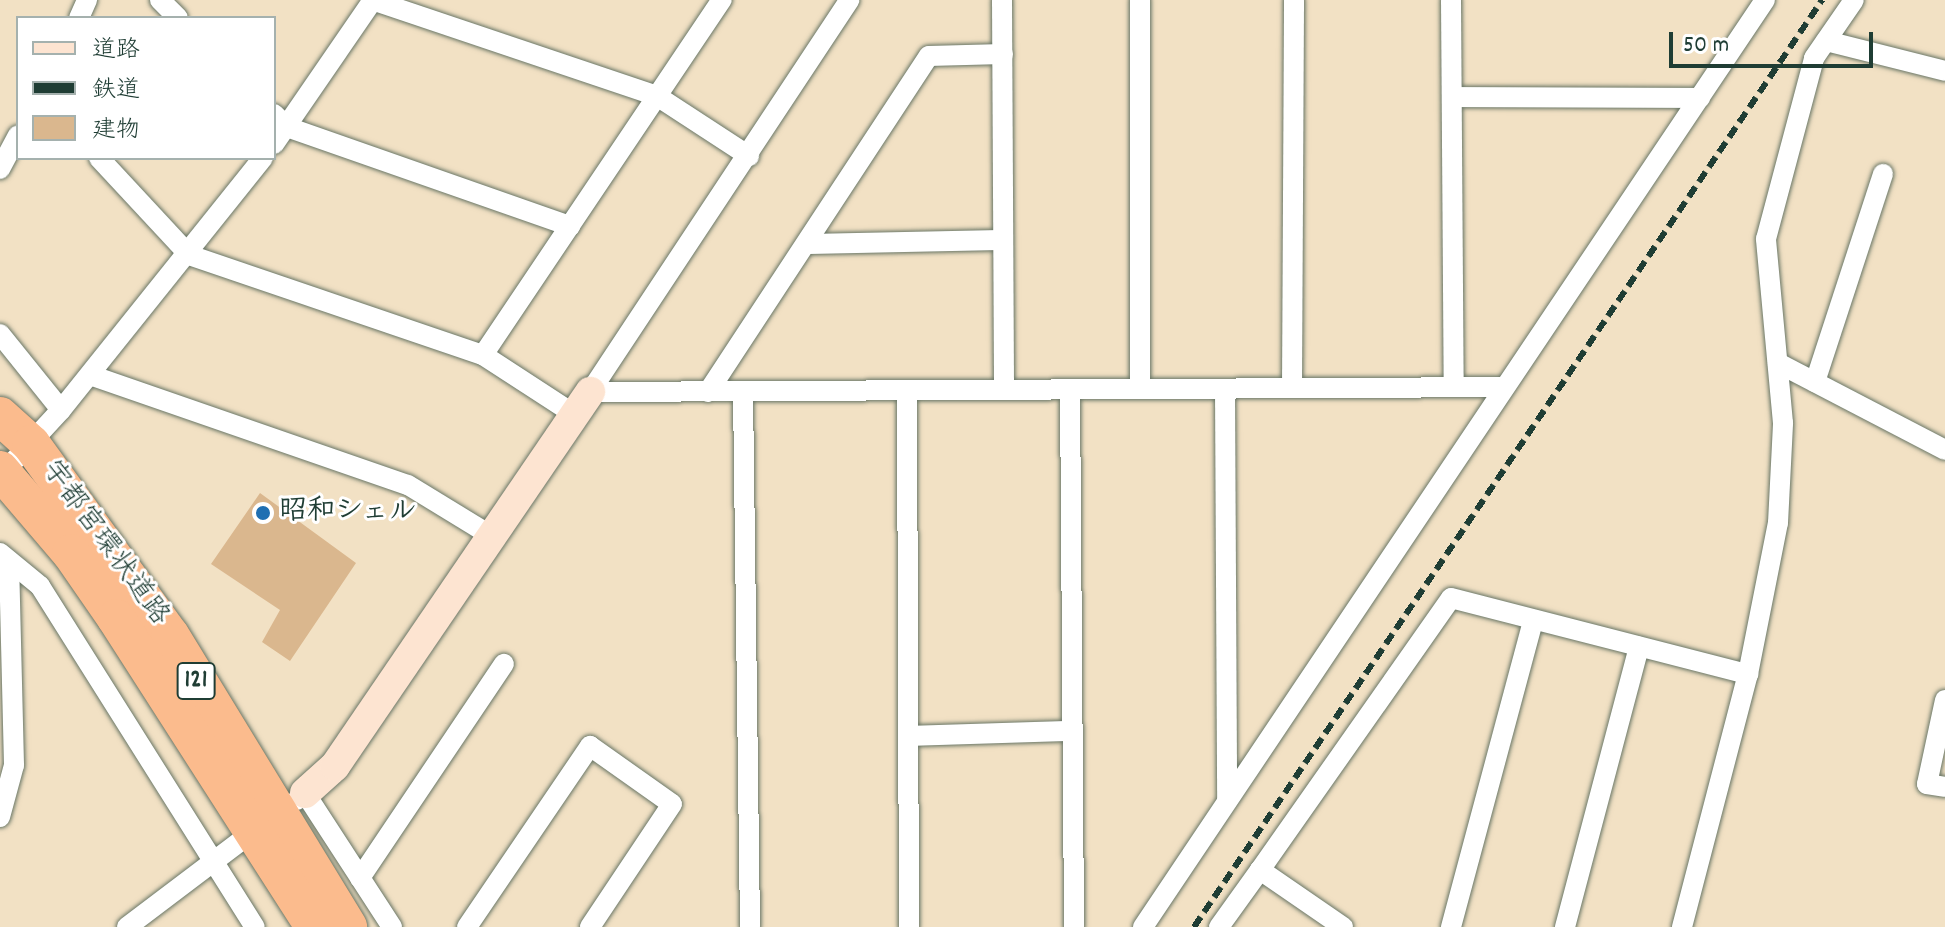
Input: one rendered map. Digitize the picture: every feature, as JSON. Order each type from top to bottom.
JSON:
[{"type":"highway","name":"宇都宮環状道路","points":[[0,416],[31,444],[170,635],[314,927]]},
{"type":"highway","name":"宇都宮環状道路","points":[[1,473],[71,553],[264,824],[348,927]]},
{"type":"street","points":[[160,0],[176,16]]},
{"type":"street","points":[[570,226],[280,120],[373,0],[657,96],[749,156]]},
{"type":"street","points":[[483,355],[722,0]]},
{"type":"street","points":[[127,927],[305,793],[335,766],[749,156],[849,0]]},
{"type":"street","points":[[1002,0],[1004,390]]},
{"type":"street","points":[[1140,0],[1140,389]]},
{"type":"street","points":[[1292,388],[1294,0]]},
{"type":"street","points":[[1451,0],[1454,387]]},
{"type":"street","points":[[1143,927],[1765,0]]},
{"type":"street","points":[[1682,927],[1748,674],[1778,523],[1783,423],[1766,239],[1814,58],[1854,0]]},
{"type":"street","points":[[1826,41],[1945,71]]},
{"type":"street","points":[[708,392],[929,56],[1003,54]]},
{"type":"street","points":[[1452,97],[1700,98]]},
{"type":"street","points":[[0,169],[16,139]]},
{"type":"street","points":[[101,160],[189,255],[483,355],[582,403],[708,392],[1504,387]]},
{"type":"street","points":[[1,473],[61,410],[189,255],[261,160]]},
{"type":"street","points":[[1815,382],[1883,174]]},
{"type":"street","points":[[807,244],[1002,240]]},
{"type":"street","points":[[0,334],[61,410]]},
{"type":"street","points":[[1778,363],[1945,450]]},
{"type":"street","points":[[90,375],[408,485],[490,535]]},
{"type":"street","points":[[1070,389],[1074,927]]},
{"type":"street","points":[[1225,389],[1227,800]]},
{"type":"street","points":[[907,391],[909,927]]},
{"type":"street","points":[[743,392],[750,927]]},
{"type":"street","points":[[0,817],[14,765],[15,726],[4,557]]},
{"type":"street","points":[[4,557],[40,586],[255,927]]},
{"type":"street","points":[[1219,927],[1451,598],[1748,674]]},
{"type":"street","points":[[1451,927],[1533,621]]},
{"type":"street","points":[[1565,927],[1639,647]]},
{"type":"street","points":[[360,878],[504,664]]},
{"type":"street","points":[[1945,700],[1927,784],[1945,787]]},
{"type":"street","points":[[909,736],[1072,731]]},
{"type":"street","points":[[476,924],[590,746],[672,804],[590,927]]},
{"type":"street","points":[[305,793],[392,927]]},
{"type":"street","points":[[1260,870],[1343,927]]},
{"type":"building","points":[[260,493],[356,563],[290,661],[262,642],[280,610],[211,564]]},
{"type":"railway","points":[[1194,927],[1822,0]]},
{"type":"place","name":"昭和シェル","points":[[263,513]]}]
